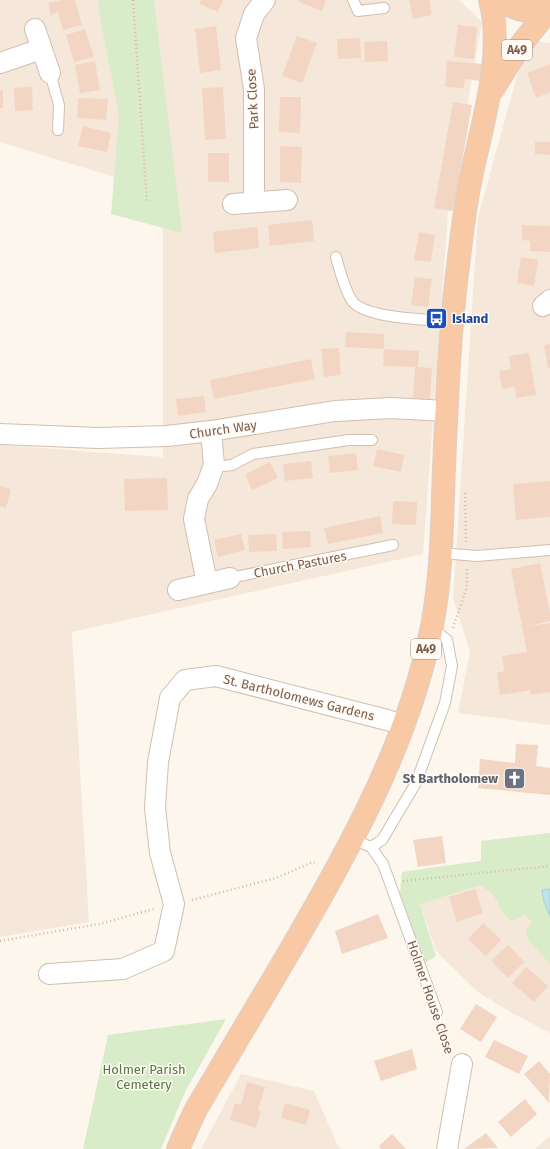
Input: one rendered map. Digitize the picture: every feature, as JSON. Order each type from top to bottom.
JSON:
[{"type":"highway","name":"A49","points":[[178,1149],[195,1112],[326,888],[362,843],[416,686],[432,628],[438,590],[441,553],[446,411],[452,322],[459,252],[472,173],[489,94],[495,37],[494,18],[490,0]]},
{"type":"highway","name":"A49","points":[[498,0],[514,9],[529,11],[550,8]]},
{"type":"highway","name":"A49","points":[[489,94],[520,46],[550,8]]},
{"type":"street","name":"Park Close","points":[[254,202],[254,89],[246,38],[254,14],[265,0]]},
{"type":"street","points":[[35,29],[50,73]]},
{"type":"street","points":[[0,63],[41,49]]},
{"type":"street","points":[[233,204],[287,200]]},
{"type":"street","name":"Church Way","points":[[0,434],[98,438],[167,436],[211,431],[335,411],[391,408],[446,411]]},
{"type":"street","points":[[207,583],[194,519],[198,499],[207,484],[214,465],[211,431]]},
{"type":"street","name":"Church Pastures","points":[[178,590],[230,578]]},
{"type":"street","name":"St. Bartholomews Gardens","points":[[49,974],[123,969],[164,950],[174,904],[160,853],[154,808],[158,762],[170,698],[185,680],[216,676],[403,725]]},
{"type":"street","name":"Holmer House Close","points":[[447,1149],[462,1064]]},
{"type":"lane","points":[[354,0],[358,11],[384,8]]},
{"type":"lane","points":[[50,73],[59,105],[58,130]]},
{"type":"lane","points":[[336,257],[349,297],[354,303],[364,310],[391,316],[452,322]]},
{"type":"lane","points":[[214,465],[232,465],[253,454],[349,440],[372,440]]},
{"type":"lane","name":"Church Pastures","points":[[230,578],[393,545]]},
{"type":"lane","points":[[441,553],[477,556],[550,550]]},
{"type":"lane","points":[[362,843],[382,840],[416,783],[445,703],[452,666],[447,640],[432,628]]},
{"type":"lane","name":"Holmer House Close","points":[[362,843],[383,864],[437,1012]]},
{"type":"path","points":[[133,0],[147,203]]},
{"type":"path","points":[[390,882],[550,866]]},
{"type":"path","name":"Holmer House Close","points":[[437,1012],[451,1059],[462,1064]]},
{"type":"shaded area","points":[[0,0],[459,0],[482,22],[448,213],[423,554],[72,632],[89,922],[0,937],[0,445],[163,457],[163,192],[0,142]]},
{"type":"shaded area","points":[[527,40],[550,43],[550,725],[458,713],[470,652],[453,599],[478,217]]},
{"type":"shaded area","points":[[550,833],[550,1033],[510,1012],[478,992],[436,951],[421,906],[414,870],[481,861],[481,841]]},
{"type":"shaded area","points":[[241,1074],[314,1091],[337,1144],[341,1149],[201,1149]]},
{"type":"shaded area","points":[[550,1136],[550,1149],[535,1149]]},
{"type":"green space","points":[[99,0],[154,0],[182,233],[111,214],[119,116],[98,7]]},
{"type":"green space","points":[[550,833],[550,964],[532,944],[527,936],[527,930],[532,922],[524,914],[515,920],[510,920],[503,913],[493,894],[480,885],[420,904],[436,956],[425,963],[400,893],[402,872],[481,861],[481,841]]},
{"type":"green space","name":"Holmer Parish Cemetery","points":[[226,1019],[185,1092],[161,1149],[83,1149],[108,1035]]},
{"type":"water","points":[[550,889],[550,916],[544,902],[542,890]]},
{"type":"building","points":[[61,0],[75,0],[82,25],[63,30],[58,12],[51,15],[48,3]]},
{"type":"building","points":[[201,0],[223,0],[218,12],[199,4]]},
{"type":"building","points":[[326,0],[322,11],[297,1]]},
{"type":"building","points":[[409,0],[429,0],[432,15],[413,19]]},
{"type":"building","points":[[458,25],[477,27],[474,59],[454,57]]},
{"type":"building","points":[[216,26],[221,70],[200,73],[195,29]]},
{"type":"building","points":[[85,29],[94,57],[74,62],[66,35]]},
{"type":"building","points":[[297,36],[317,43],[302,83],[282,76]]},
{"type":"building","points":[[360,38],[361,58],[338,59],[337,39]]},
{"type":"building","points":[[387,41],[388,61],[365,62],[364,42]]},
{"type":"building","points":[[95,61],[100,90],[80,93],[75,65]]},
{"type":"building","points":[[447,61],[483,64],[481,81],[465,79],[464,88],[445,87]]},
{"type":"building","points":[[550,64],[550,92],[536,98],[527,73]]},
{"type":"building","points":[[32,87],[33,110],[15,111],[14,88]]},
{"type":"building","points":[[223,87],[226,139],[205,140],[202,88]]},
{"type":"building","points":[[0,90],[3,90],[3,108],[0,108]]},
{"type":"building","points":[[280,97],[301,97],[300,133],[279,132]]},
{"type":"building","points":[[78,98],[108,99],[106,120],[77,118]]},
{"type":"building","points":[[453,102],[472,105],[453,211],[434,208]]},
{"type":"building","points":[[83,126],[111,133],[107,152],[78,146]]},
{"type":"building","points":[[535,142],[550,142],[550,155],[535,154]]},
{"type":"building","points":[[280,146],[302,147],[301,183],[280,182]]},
{"type":"building","points":[[208,153],[229,153],[229,182],[208,182]]},
{"type":"building","points":[[312,220],[314,241],[270,246],[268,225]]},
{"type":"building","points":[[522,225],[550,226],[550,252],[530,251],[530,241],[522,240]]},
{"type":"building","points":[[257,227],[259,248],[215,253],[213,232]]},
{"type":"building","points":[[419,232],[435,235],[431,262],[414,260]]},
{"type":"building","points":[[521,257],[538,260],[534,286],[517,283]]},
{"type":"building","points":[[415,277],[432,279],[428,307],[411,305]]},
{"type":"building","points":[[346,332],[384,334],[384,349],[345,347]]},
{"type":"building","points":[[550,344],[550,368],[548,369],[544,345]]},
{"type":"building","points":[[339,348],[341,375],[324,377],[321,349]]},
{"type":"building","points":[[384,349],[419,351],[418,367],[432,368],[430,399],[413,398],[415,367],[383,366]]},
{"type":"building","points":[[529,353],[536,395],[516,398],[515,387],[502,389],[499,371],[511,369],[509,356]]},
{"type":"building","points":[[311,359],[315,379],[214,399],[210,380]]},
{"type":"building","points":[[204,396],[206,412],[178,416],[176,399]]},
{"type":"building","points":[[377,449],[404,455],[401,472],[373,466]]},
{"type":"building","points":[[356,453],[358,470],[330,473],[328,456]]},
{"type":"building","points":[[311,461],[313,478],[285,481],[283,464]]},
{"type":"building","points":[[270,462],[278,478],[252,490],[245,474]]},
{"type":"building","points":[[167,478],[168,510],[125,511],[124,479]]},
{"type":"building","points":[[550,481],[550,517],[516,520],[513,484]]},
{"type":"building","points":[[0,486],[11,489],[6,508],[0,506]]},
{"type":"building","points":[[393,501],[417,502],[416,525],[392,524]]},
{"type":"building","points":[[380,516],[383,533],[328,544],[324,528]]},
{"type":"building","points":[[310,531],[311,547],[283,549],[282,532]]},
{"type":"building","points":[[241,534],[245,550],[218,557],[214,540]]},
{"type":"building","points":[[276,534],[277,551],[249,552],[248,535]]},
{"type":"building","points":[[540,563],[550,621],[528,626],[550,623],[550,692],[531,695],[530,690],[500,695],[497,673],[504,671],[502,656],[527,652],[511,569]]},
{"type":"building","name":"St Bartholomew","points":[[516,744],[538,745],[536,766],[550,768],[550,795],[478,788],[480,759],[515,763]]},
{"type":"building","points":[[442,836],[446,863],[418,867],[413,840]]},
{"type":"building","points":[[475,889],[483,913],[457,922],[449,897]]},
{"type":"building","points":[[378,914],[388,938],[342,954],[335,931]]},
{"type":"building","points":[[483,923],[501,940],[486,956],[468,939]]},
{"type":"building","points":[[508,945],[524,962],[508,978],[491,961]]},
{"type":"building","points":[[526,967],[548,986],[534,1002],[512,983]]},
{"type":"building","points":[[476,1004],[497,1017],[481,1042],[460,1029]]},
{"type":"building","points":[[494,1040],[528,1056],[519,1074],[485,1057]]},
{"type":"building","points":[[412,1049],[417,1069],[381,1081],[374,1061]]},
{"type":"building","points":[[539,1061],[550,1074],[549,1103],[524,1074]]},
{"type":"building","points":[[247,1082],[265,1087],[258,1110],[261,1111],[256,1128],[230,1120],[235,1103],[241,1105]]},
{"type":"building","points":[[525,1099],[537,1114],[511,1137],[498,1122]]},
{"type":"building","points":[[285,1103],[310,1110],[306,1125],[281,1118]]},
{"type":"building","points":[[486,1133],[498,1148],[464,1149]]},
{"type":"building","points":[[392,1134],[406,1149],[381,1149],[379,1146]]},
{"type":"place","name":"Island","points":[[437,318]]},
{"type":"place","name":"St Bartholomew","points":[[514,778]]}]
